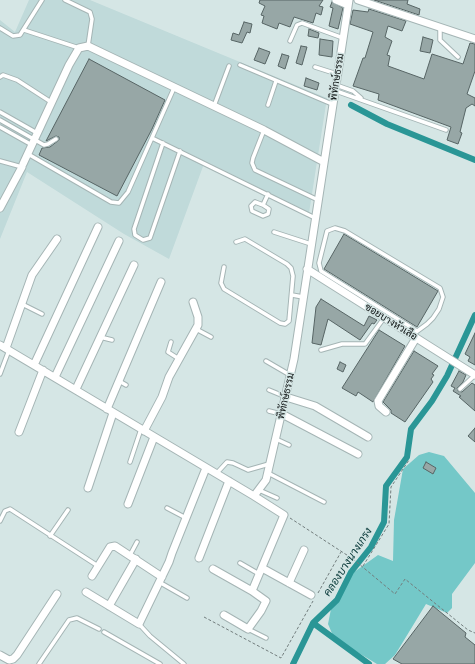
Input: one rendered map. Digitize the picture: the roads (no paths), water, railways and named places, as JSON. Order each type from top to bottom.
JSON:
[{"type":"street","points":[[336,0],[349,2]]},
{"type":"street","points":[[358,0],[475,39]]},
{"type":"street","name":"พิทักษ์ธรรม","points":[[254,496],[266,480],[291,375],[349,2]]},
{"type":"street","points":[[0,208],[28,154],[69,65],[79,48],[88,46],[264,130],[324,162]]},
{"type":"street","points":[[34,365],[98,227]]},
{"type":"street","points":[[57,239],[32,275],[5,348],[76,389],[110,411],[284,515],[252,591]]},
{"type":"street","points":[[55,377],[119,241]]},
{"type":"street","points":[[76,389],[134,265]]},
{"type":"street","name":"ซอยบางหัวเสือ","points":[[307,269],[384,318],[415,334],[475,375]]},
{"type":"street","points":[[88,488],[119,381],[161,282]]},
{"type":"street","points":[[143,430],[162,397],[169,377],[199,321],[193,302]]},
{"type":"street","points":[[386,412],[379,406],[378,401],[415,334]]},
{"type":"street","points":[[19,432],[43,370]]},
{"type":"street","points":[[286,397],[315,406],[368,437]]},
{"type":"street","points":[[282,414],[358,454]]},
{"type":"street","points":[[128,504],[154,437]]},
{"type":"street","points":[[86,592],[139,624],[169,562],[206,468]]},
{"type":"street","points":[[199,558],[228,482]]},
{"type":"street","points":[[92,576],[113,546],[133,557],[161,580]]},
{"type":"street","points":[[289,583],[304,550]]},
{"type":"street","points":[[109,606],[133,557]]},
{"type":"street","points":[[214,569],[266,601],[261,611],[248,629],[224,615]]},
{"type":"street","points":[[260,571],[289,583],[314,596]]},
{"type":"street","points":[[0,655],[9,660],[13,659],[17,655],[57,594]]},
{"type":"lane","points":[[0,28],[17,37],[24,30],[42,0]]},
{"type":"lane","points":[[65,0],[90,12],[92,19],[88,46]]},
{"type":"lane","points":[[290,41],[297,26],[302,23],[343,38]]},
{"type":"lane","points":[[440,28],[440,40],[458,57]]},
{"type":"lane","points":[[24,30],[79,48]]},
{"type":"lane","points":[[240,65],[332,104]]},
{"type":"lane","points":[[214,106],[229,66]]},
{"type":"lane","points":[[315,67],[337,74]]},
{"type":"lane","points":[[0,77],[3,75],[17,80],[51,102]]},
{"type":"lane","points":[[268,106],[276,81]]},
{"type":"lane","points":[[28,154],[111,202],[116,203],[122,201],[128,192],[174,88]]},
{"type":"lane","points":[[335,88],[446,130]]},
{"type":"lane","points":[[0,112],[34,139]]},
{"type":"lane","points":[[0,120],[44,145],[56,139]]},
{"type":"lane","points":[[0,127],[34,139]]},
{"type":"lane","points":[[264,130],[253,158],[252,163],[254,170],[318,200]]},
{"type":"lane","points":[[152,138],[315,218]]},
{"type":"lane","points":[[163,143],[134,229],[135,235],[142,240],[150,238],[180,151]]},
{"type":"lane","points":[[0,162],[22,166]]},
{"type":"lane","points":[[263,205],[268,194]]},
{"type":"lane","points":[[255,202],[263,205],[270,211],[266,215],[252,211],[250,208],[255,202]]},
{"type":"lane","points":[[335,228],[345,231],[437,286],[443,297],[441,305],[433,318],[415,334],[321,271],[318,263],[327,231],[335,228]]},
{"type":"lane","points":[[274,232],[311,244]]},
{"type":"lane","points":[[224,267],[221,283],[224,289],[280,323],[285,324],[289,321],[293,276],[287,264],[245,239],[236,242]]},
{"type":"lane","points":[[292,295],[303,297]]},
{"type":"lane","points":[[22,304],[42,314]]},
{"type":"lane","points":[[321,350],[342,344],[365,344],[384,318]]},
{"type":"lane","points":[[195,329],[211,337]]},
{"type":"lane","points":[[100,337],[112,340]]},
{"type":"lane","points":[[171,342],[168,352],[179,359]]},
{"type":"lane","points":[[0,374],[5,348]]},
{"type":"lane","points":[[266,361],[291,375]]},
{"type":"lane","points":[[460,389],[475,375]]},
{"type":"lane","points":[[119,381],[126,385]]},
{"type":"lane","points":[[269,390],[286,397]]},
{"type":"lane","points":[[269,411],[282,414]]},
{"type":"lane","points":[[130,462],[143,430]]},
{"type":"lane","points":[[276,439],[289,445]]},
{"type":"lane","points":[[216,474],[227,462],[233,463],[248,470],[270,464]]},
{"type":"lane","points":[[268,473],[324,502]]},
{"type":"lane","points":[[259,490],[277,498]]},
{"type":"lane","points":[[167,508],[186,518]]},
{"type":"lane","points":[[0,521],[5,511],[10,509],[98,566]]},
{"type":"lane","points":[[50,536],[68,510]]},
{"type":"lane","points":[[133,557],[137,542]]},
{"type":"lane","points":[[240,563],[260,571]]},
{"type":"lane","points":[[161,580],[187,598]]},
{"type":"lane","points":[[39,664],[69,620],[77,618],[99,630]]},
{"type":"lane","points":[[139,624],[150,636],[184,664]]},
{"type":"lane","points":[[248,629],[266,638]]},
{"type":"lane","points":[[104,632],[160,664]]},
{"type":"waterway","points":[[351,105],[387,124],[475,160]]},
{"type":"waterway","name":"คลองบางนางเกรง","points":[[293,664],[313,623],[337,600],[351,572],[371,547],[384,522],[386,486],[407,457],[411,429],[432,401],[447,376],[475,315]]},
{"type":"waterway","points":[[313,623],[369,664]]}]
